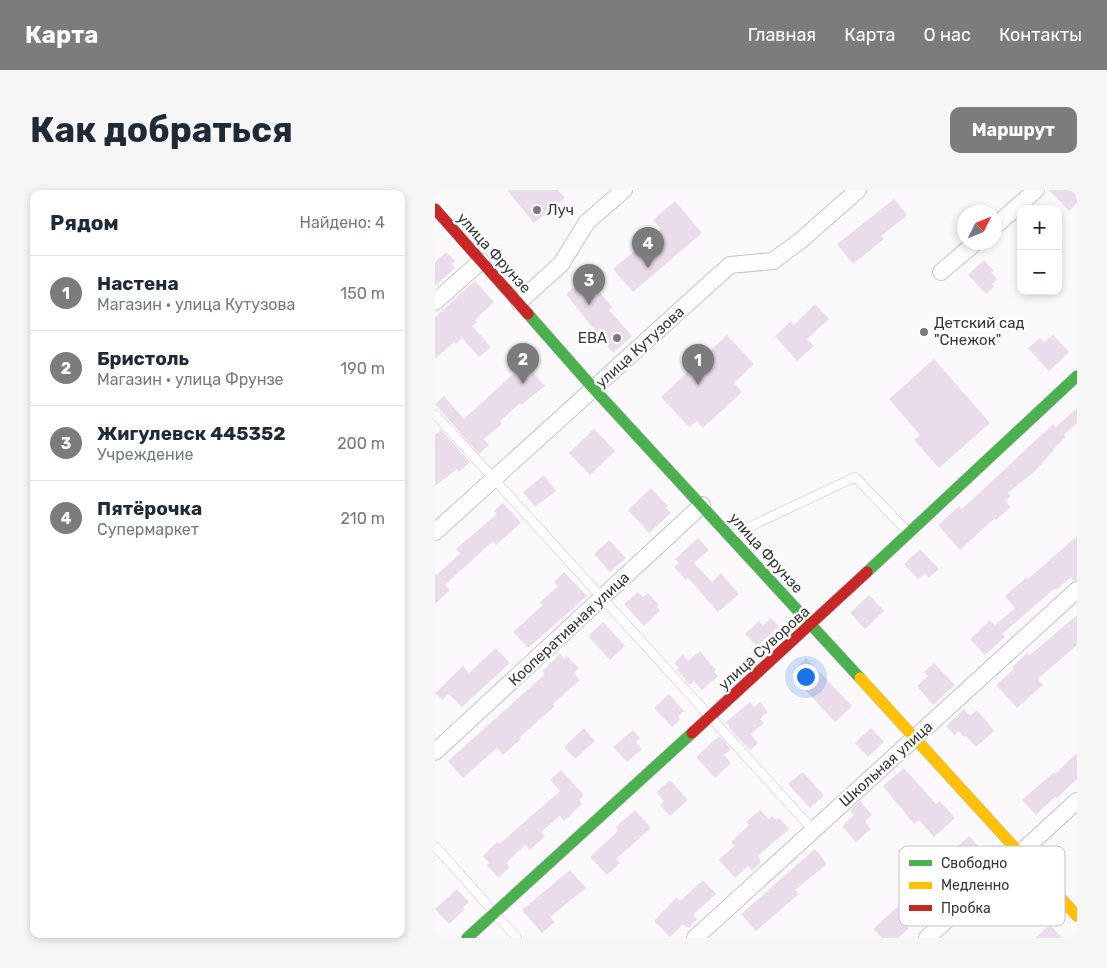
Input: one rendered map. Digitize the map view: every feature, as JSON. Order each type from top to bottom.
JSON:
[{"type":"street","points":[[519,302],[561,264],[587,222],[624,190]]},
{"type":"street","name":"улица Кутузова","points":[[435,532],[731,265],[773,261],[800,241],[858,190]]},
{"type":"street","points":[[1002,220],[1036,190]]},
{"type":"street","name":"улица Фрунзе","points":[[435,209],[594,389],[1013,846]]},
{"type":"street","points":[[941,272],[967,250]]},
{"type":"street","points":[[435,302],[481,261]]},
{"type":"street","name":"улица Суворова","points":[[467,938],[811,625],[1077,376]]},
{"type":"street","name":"Кооперативная улица","points":[[435,752],[702,505]]},
{"type":"street","name":"Школьная улица","points":[[695,938],[1077,590]]},
{"type":"street","points":[[1029,846],[1077,801]]},
{"type":"street","name":"улица Фрунзе","points":[[1065,903],[1077,916]]},
{"type":"street","points":[[927,938],[940,926]]},
{"type":"lane","points":[[435,414],[813,830]]},
{"type":"lane","points":[[730,536],[855,477],[909,533]]},
{"type":"lane","points":[[435,846],[517,938]]},
{"type":"building","name":"Луч","points":[[507,190],[558,190],[565,198],[534,223]]},
{"type":"building","points":[[1049,190],[1077,190],[1077,203],[1069,211]]},
{"type":"building","points":[[894,199],[907,215],[881,236],[884,239],[853,264],[837,244]]},
{"type":"building","points":[[675,201],[702,233],[633,292],[613,269],[661,229],[653,220]]},
{"type":"building","points":[[446,252],[455,261],[452,264],[455,268],[435,286],[435,262]]},
{"type":"building","points":[[984,260],[994,271],[991,272],[997,279],[992,284],[995,286],[986,294],[968,275]]},
{"type":"building","points":[[587,277],[612,307],[609,310],[632,336],[613,353],[566,294]]},
{"type":"building","points":[[475,281],[494,302],[475,320],[477,322],[472,326],[491,347],[479,357],[462,338],[456,344],[454,342],[435,359],[435,317]]},
{"type":"building","points":[[815,304],[829,319],[807,339],[814,346],[797,361],[775,336],[791,321],[794,325]]},
{"type":"building","points":[[727,335],[754,364],[734,383],[742,392],[703,428],[697,421],[689,427],[661,397]]},
{"type":"building","points":[[1053,335],[1069,352],[1049,371],[1028,348],[1040,338],[1044,342]]},
{"type":"building","points":[[934,359],[990,423],[939,468],[914,440],[920,435],[889,399]]},
{"type":"building","points":[[525,363],[545,386],[521,405],[520,403],[500,421],[502,424],[484,439],[489,445],[479,454],[435,404],[444,396],[464,419]]},
{"type":"building","points":[[1077,408],[1077,423],[1064,435],[1066,437],[1034,472],[1008,493],[1011,496],[1005,501],[1011,507],[996,520],[994,519],[960,550],[938,525],[959,506],[962,509],[1053,424],[1056,427]]},
{"type":"building","points":[[594,429],[615,451],[590,475],[569,453]]},
{"type":"building","points":[[441,430],[470,462],[459,472],[457,469],[435,486],[435,435]]},
{"type":"building","points":[[544,475],[556,491],[535,507],[523,492]]},
{"type":"building","points":[[651,488],[668,506],[666,508],[671,513],[649,533],[628,510]]},
{"type":"building","points":[[503,503],[521,523],[496,545],[493,541],[445,585],[450,590],[435,604],[435,574],[437,575],[460,553],[456,549],[497,514],[494,511]]},
{"type":"building","points":[[1077,536],[1077,580],[1074,581],[1071,577],[1056,590],[1054,589],[1002,634],[1005,637],[985,655],[970,639],[990,620],[995,625],[1015,608],[1005,596],[1027,577],[1028,579]]},
{"type":"building","points":[[698,538],[709,550],[694,563],[712,582],[721,573],[739,594],[718,612],[688,578],[686,580],[674,567],[679,563],[675,559]]},
{"type":"building","points":[[609,540],[626,558],[610,572],[594,554]]},
{"type":"building","points":[[920,549],[939,569],[929,578],[925,573],[918,579],[904,564]]},
{"type":"building","points":[[564,572],[587,596],[528,648],[513,632],[543,605],[540,602],[558,586],[554,582]]},
{"type":"building","points":[[638,592],[643,597],[648,593],[659,605],[657,607],[660,611],[644,626],[624,604]]},
{"type":"building","points":[[869,595],[884,611],[865,629],[850,613]]},
{"type":"building","points":[[1077,615],[1077,645],[1038,679],[1043,685],[1017,708],[996,685],[1014,669],[1012,667],[1027,653],[1030,655]]},
{"type":"building","points":[[771,618],[779,626],[757,646],[745,634],[759,621],[763,625]]},
{"type":"building","points":[[603,622],[625,646],[610,660],[588,636]]},
{"type":"building","points":[[496,648],[510,663],[462,707],[449,694],[442,700],[435,693],[463,666],[469,673]]},
{"type":"building","points":[[700,651],[716,670],[714,672],[718,676],[702,690],[694,681],[690,685],[677,670],[679,668],[674,663],[683,655],[688,661]]},
{"type":"building","points":[[560,654],[564,659],[567,656],[579,668],[574,673],[580,680],[553,704],[555,706],[503,755],[497,748],[463,778],[448,761],[545,674],[542,671]]},
{"type":"building","points":[[806,658],[852,706],[835,722],[798,682],[802,679],[794,670]]},
{"type":"building","points":[[934,663],[955,685],[933,705],[917,686],[928,676],[924,672]]},
{"type":"building","points":[[669,694],[684,711],[678,717],[680,720],[672,727],[654,708]]},
{"type":"building","points":[[750,702],[754,707],[760,702],[768,712],[760,719],[764,723],[751,734],[758,743],[750,750],[729,728],[726,722]]},
{"type":"building","points":[[964,709],[970,716],[977,710],[994,731],[976,747],[959,731],[954,735],[946,726]]},
{"type":"building","points":[[584,728],[595,741],[575,759],[564,747]]},
{"type":"building","points":[[871,728],[884,742],[868,757],[855,743]]},
{"type":"building","points":[[633,730],[640,738],[636,742],[642,749],[627,762],[613,747]]},
{"type":"building","points":[[719,736],[731,749],[724,755],[731,763],[715,778],[696,757]]},
{"type":"building","points":[[1077,753],[1077,779],[1036,815],[1022,800],[1054,772],[1056,773]]},
{"type":"building","points":[[904,768],[936,804],[940,801],[955,818],[934,837],[919,820],[914,824],[883,786]]},
{"type":"building","points":[[561,770],[584,795],[579,800],[582,804],[564,821],[560,816],[541,832],[545,836],[530,850],[525,845],[506,863],[510,867],[498,878],[487,865],[489,863],[483,856],[497,842],[499,844],[560,791],[550,780]]},
{"type":"building","points":[[803,772],[824,796],[810,808],[788,784]]},
{"type":"building","points":[[670,780],[688,800],[670,816],[660,805],[664,801],[656,792]]},
{"type":"building","points":[[860,801],[872,815],[865,821],[871,829],[856,842],[842,826],[854,815],[850,810]]},
{"type":"building","points":[[635,810],[651,828],[616,859],[620,863],[607,875],[590,857],[618,831],[616,827]]},
{"type":"building","points":[[760,810],[769,819],[772,816],[776,820],[779,818],[789,829],[758,856],[761,862],[752,871],[748,866],[735,878],[719,860],[734,846],[731,842],[749,825],[746,822]]},
{"type":"building","points":[[969,836],[978,846],[958,846]]},
{"type":"building","points":[[815,849],[827,864],[795,890],[799,894],[756,931],[741,914]]},
{"type":"building","points":[[570,870],[586,888],[550,917],[555,922],[542,933],[522,910]]},
{"type":"building","points":[[703,880],[716,894],[693,915],[697,919],[688,928],[683,924],[670,937],[654,921],[676,898],[680,901]]},
{"type":"building","points":[[457,889],[469,902],[463,907],[465,909],[449,924],[435,909]]},
{"type":"building","points":[[899,906],[899,926],[907,926],[909,928],[898,938],[882,938],[873,929]]},
{"type":"building","points":[[1051,926],[1062,938],[1035,938]]},
{"type":"traffic: fast","points":[[528,314],[594,389],[860,678]]},
{"type":"traffic: fast","points":[[867,572],[1077,376]]},
{"type":"traffic: fast","points":[[467,938],[692,733]]},
{"type":"traffic: slow","points":[[860,678],[1013,846]]},
{"type":"traffic: slow","points":[[1065,903],[1077,916]]},
{"type":"traffic: jam","points":[[435,209],[528,314]]},
{"type":"traffic: jam","points":[[692,733],[867,572]]},
{"type":"place","name":"Луч","points":[[537,210]]},
{"type":"place","name":"Пятёрочка","points":[[648,268]]},
{"type":"place","name":"Жигулевск 445352","points":[[589,305]]},
{"type":"place","name":"Детский сад \"Снежок\"","points":[[924,332]]},
{"type":"place","name":"ЕВА","points":[[617,338]]},
{"type":"place","name":"Бристоль","points":[[523,384]]},
{"type":"place","name":"Настена","points":[[698,385]]}]
